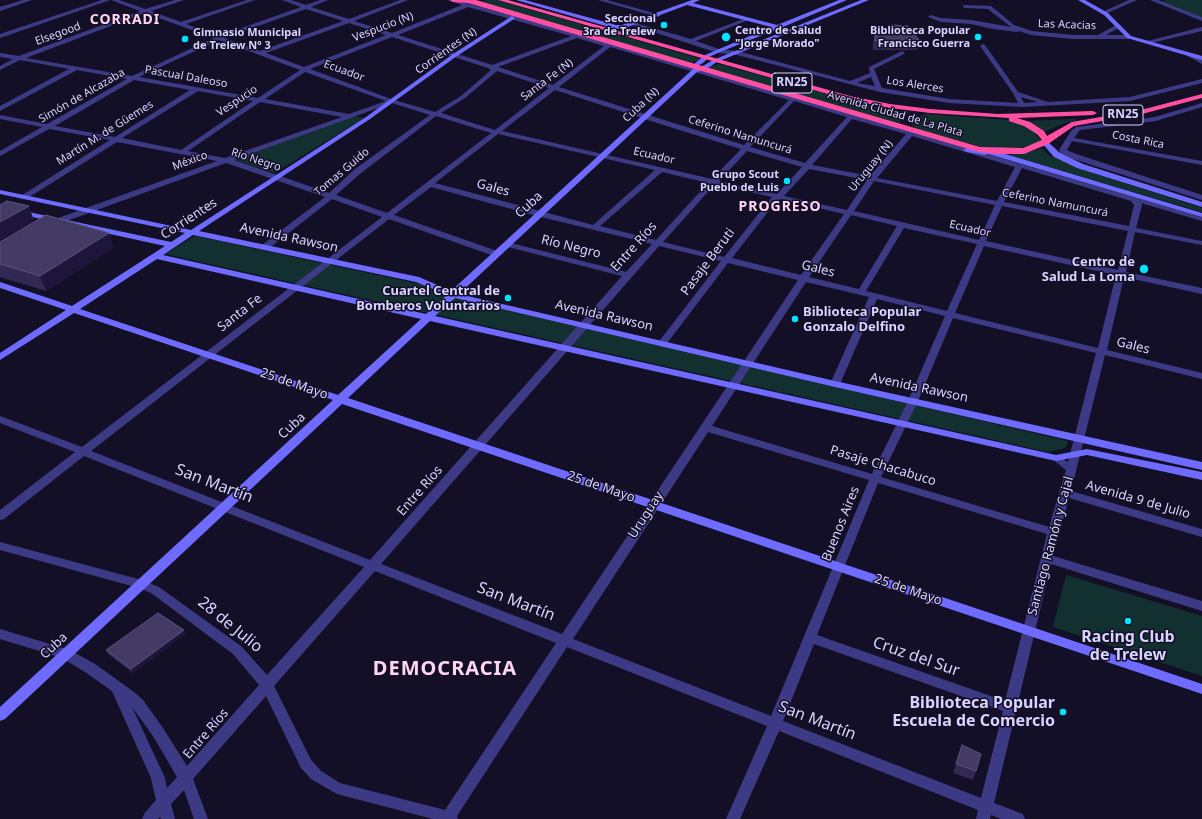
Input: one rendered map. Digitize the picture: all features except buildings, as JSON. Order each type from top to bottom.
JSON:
[{"type":"highway","points":[[451,0],[468,2],[482,0]]},
{"type":"highway","name":"Avenida Ciudad de La Plata","points":[[501,0],[849,98],[930,111],[998,116]]},
{"type":"highway","name":"Avenida Ciudad de La Plata","points":[[468,2],[566,29],[693,68],[703,69],[912,132],[979,149]]},
{"type":"highway","points":[[526,22],[566,29]]},
{"type":"highway","name":"RN25","points":[[998,116],[1095,113],[1149,104],[1202,89]]},
{"type":"highway","name":"RN25","points":[[979,149],[996,151],[1024,151],[1045,141],[1072,124],[1142,112],[1202,96]]},
{"type":"highway","points":[[793,99],[805,99],[821,107]]},
{"type":"highway","points":[[912,132],[907,122],[908,118],[916,114],[930,111]]},
{"type":"highway","points":[[998,116],[1027,124],[1041,133],[1045,141]]},
{"type":"street","points":[[0,9],[29,0]]},
{"type":"street","points":[[0,36],[108,0]]},
{"type":"street","name":"Ecuador","points":[[114,0],[392,101],[434,115],[496,132],[902,225],[1202,291]]},
{"type":"street","name":"Elsegood","points":[[0,68],[20,58],[181,0]]},
{"type":"street","points":[[181,24],[252,0]]},
{"type":"street","name":"Ceferino Namuncurá","points":[[284,0],[643,117],[744,149],[806,166],[1202,243]]},
{"type":"street","name":"Simón de Alcazaba","points":[[0,154],[133,78],[219,38],[325,0]]},
{"type":"street","points":[[260,53],[405,0]]},
{"type":"street","points":[[519,0],[616,27],[632,24],[697,0]]},
{"type":"street","points":[[601,0],[658,15]]},
{"type":"street","name":"Cuba (N)","points":[[602,156],[706,57],[844,0]]},
{"type":"street","points":[[703,69],[717,60],[866,0]]},
{"type":"street","points":[[1081,0],[1103,13],[1129,37],[1202,58]]},
{"type":"street","points":[[1103,13],[1134,0]]},
{"type":"street","points":[[1153,0],[1202,19]]},
{"type":"street","points":[[468,2],[512,18]]},
{"type":"street","name":"Vespucio (N)","points":[[305,69],[391,35],[468,2]]},
{"type":"street","points":[[688,4],[791,30]]},
{"type":"street","name":"Las Acacias","points":[[965,6],[986,6],[992,8],[1008,24],[1019,30],[1043,36],[1129,37]]},
{"type":"street","points":[[931,17],[941,20],[971,22],[993,27],[1019,30]]},
{"type":"street","name":"Avenida Ciudad de La Plata","points":[[512,18],[693,68],[793,99],[912,132],[967,150],[1202,219]]},
{"type":"street","name":"Corrientes (N)","points":[[392,101],[512,18]]},
{"type":"street","points":[[691,41],[748,19]]},
{"type":"street","name":"Los Alerces","points":[[632,24],[691,41],[718,51],[737,53],[850,84],[949,101],[1022,105],[1130,99],[1202,80]]},
{"type":"street","points":[[1100,36],[1118,26]]},
{"type":"street","points":[[1147,42],[1202,29]]},
{"type":"street","name":"Tomas Guido","points":[[265,248],[330,196],[358,171],[434,115],[463,97],[493,68],[576,36]]},
{"type":"street","name":"Santa Fe (N)","points":[[496,132],[609,45]]},
{"type":"street","points":[[983,46],[1016,93],[1022,105]]},
{"type":"street","points":[[880,90],[871,68],[902,53]]},
{"type":"street","points":[[1188,54],[1202,62]]},
{"type":"street","name":"Pascual Daleoso","points":[[0,55],[349,116],[361,115],[368,118]]},
{"type":"street","points":[[0,109],[76,68]]},
{"type":"street","name":"Vespucio","points":[[182,152],[305,69]]},
{"type":"street","points":[[850,84],[873,74]]},
{"type":"street","name":"Martín M. de Güemes","points":[[23,196],[197,89]]},
{"type":"street","points":[[1016,93],[1052,104]]},
{"type":"street","name":"Entre Ríos","points":[[149,819],[373,566],[583,325],[744,149],[793,99]]},
{"type":"street","name":"México","points":[[45,227],[58,220],[223,160],[392,101]]},
{"type":"street","name":"Corrientes","points":[[0,357],[392,101]]},
{"type":"street","points":[[1201,200],[1072,156],[1063,150],[1074,131],[1078,128],[1144,121],[1202,105]]},
{"type":"street","points":[[1185,110],[1202,113]]},
{"type":"street","name":"Pasaje Beruti","points":[[662,344],[763,212],[851,116]]},
{"type":"street","name":"Río Negro","points":[[0,117],[233,162],[497,254]]},
{"type":"street","name":"Santa Fe","points":[[0,516],[496,132]]},
{"type":"street","name":"Uruguay (N)","points":[[848,212],[872,179],[912,132]]},
{"type":"street","name":"Costa Rica","points":[[1070,139],[1202,163]]},
{"type":"street","points":[[1045,141],[1057,155],[1080,166],[1166,194],[1201,200]]},
{"type":"street","name":"Avenida Ciudad de La Plata","points":[[979,149],[997,156],[1202,215]]},
{"type":"street","points":[[967,150],[997,156]]},
{"type":"street","name":"Cuba","points":[[0,716],[602,156]]},
{"type":"street","name":"Buenos Aires","points":[[733,819],[776,724],[875,478],[902,423],[1000,204],[1020,165]]},
{"type":"street","points":[[595,227],[661,169]]},
{"type":"street","name":"Gales","points":[[429,184],[540,214],[861,294],[1202,376]]},
{"type":"street","points":[[1111,189],[1134,199]]},
{"type":"street","name":"Avenida Rawson","points":[[0,192],[419,280],[453,295],[746,364],[1202,466]]},
{"type":"street","name":"Santiago Ramón y Cajal","points":[[985,813],[1053,532],[1066,494],[1138,205],[1134,199]]},
{"type":"street","points":[[0,208],[172,245]]},
{"type":"street","name":"Uruguay","points":[[449,818],[704,426],[848,212]]},
{"type":"street","points":[[861,294],[902,225]]},
{"type":"street","name":"Río Negro","points":[[507,244],[628,275]]},
{"type":"street","points":[[156,256],[1056,458],[1072,469]]},
{"type":"street","name":"25 de Mayo","points":[[0,286],[1202,689]]},
{"type":"street","points":[[835,384],[874,297]]},
{"type":"street","name":"San Martín","points":[[0,419],[776,724],[985,813],[1018,819]]},
{"type":"street","name":"Pasaje Chacabuco","points":[[704,426],[1053,532]]},
{"type":"street","points":[[1056,458],[1087,452],[1202,476]]},
{"type":"street","name":"Avenida 9 de Julio","points":[[1066,494],[1202,533]]},
{"type":"street","name":"28 de Julio","points":[[0,546],[142,584],[155,590],[237,650],[256,670],[267,685],[306,764],[316,775],[338,788],[449,818]]},
{"type":"street","points":[[1047,559],[1202,606]]},
{"type":"street","points":[[0,634],[66,654],[116,686],[138,704],[158,732],[186,778],[201,819]]},
{"type":"street","name":"Cruz del Sur","points":[[810,638],[1010,708]]},
{"type":"street","points":[[116,686],[158,778],[168,819]]},
{"type":"green space","points":[[496,0],[698,58],[699,60],[689,63],[477,2]]},
{"type":"green space","points":[[1166,0],[1202,0],[1202,17],[1160,2]]},
{"type":"green space","points":[[719,64],[863,104],[884,109],[910,112],[901,118],[900,122],[902,124],[711,69],[709,67]]},
{"type":"green space","points":[[926,114],[1009,120],[1030,129],[1041,140],[1040,142],[1019,148],[985,148],[915,128],[911,124],[910,120]]},
{"type":"green space","points":[[354,116],[364,118],[275,173],[235,160]]},
{"type":"green space","points":[[1078,120],[1062,124],[1044,132],[1027,121]]},
{"type":"green space","points":[[1041,148],[1049,155],[1077,168],[1202,208],[1202,212],[1007,155],[1030,152]]},
{"type":"green space","points":[[195,236],[420,284],[446,296],[1068,441],[1066,448],[1048,452],[165,254]]},
{"type":"green space","name":"Racing Club de Trelew","points":[[1066,575],[1202,616],[1202,676],[1053,627]]},
{"type":"place","name":"Seccional 3ra de Trelew","points":[[664,25]]},
{"type":"place","name":"Centro de Salud \"Jorge Morado\"","points":[[726,37]]},
{"type":"place","name":"Biblioteca Popular Francisco Guerra","points":[[978,37]]},
{"type":"place","name":"Gimnasio Municipal de Trelew Nº 3","points":[[185,39]]},
{"type":"place","name":"Grupo Scout Pueblo de Luis","points":[[787,181]]},
{"type":"place","name":"Centro de Salud La Loma","points":[[1144,269]]},
{"type":"place","name":"Cuartel Central de Bomberos Voluntarios","points":[[508,298]]},
{"type":"place","name":"Biblioteca Popular Gonzalo Delfino","points":[[795,319]]},
{"type":"place","name":"Racing Club de Trelew","points":[[1128,621]]},
{"type":"place","name":"Biblioteca Popular Escuela de Comercio","points":[[1063,712]]},
{"type":"district","name":"CORRADI","points":[[125,20]]},
{"type":"district","name":"PROGRESO","points":[[780,207]]},
{"type":"district","name":"DEMOCRACIA","points":[[445,669]]}]
